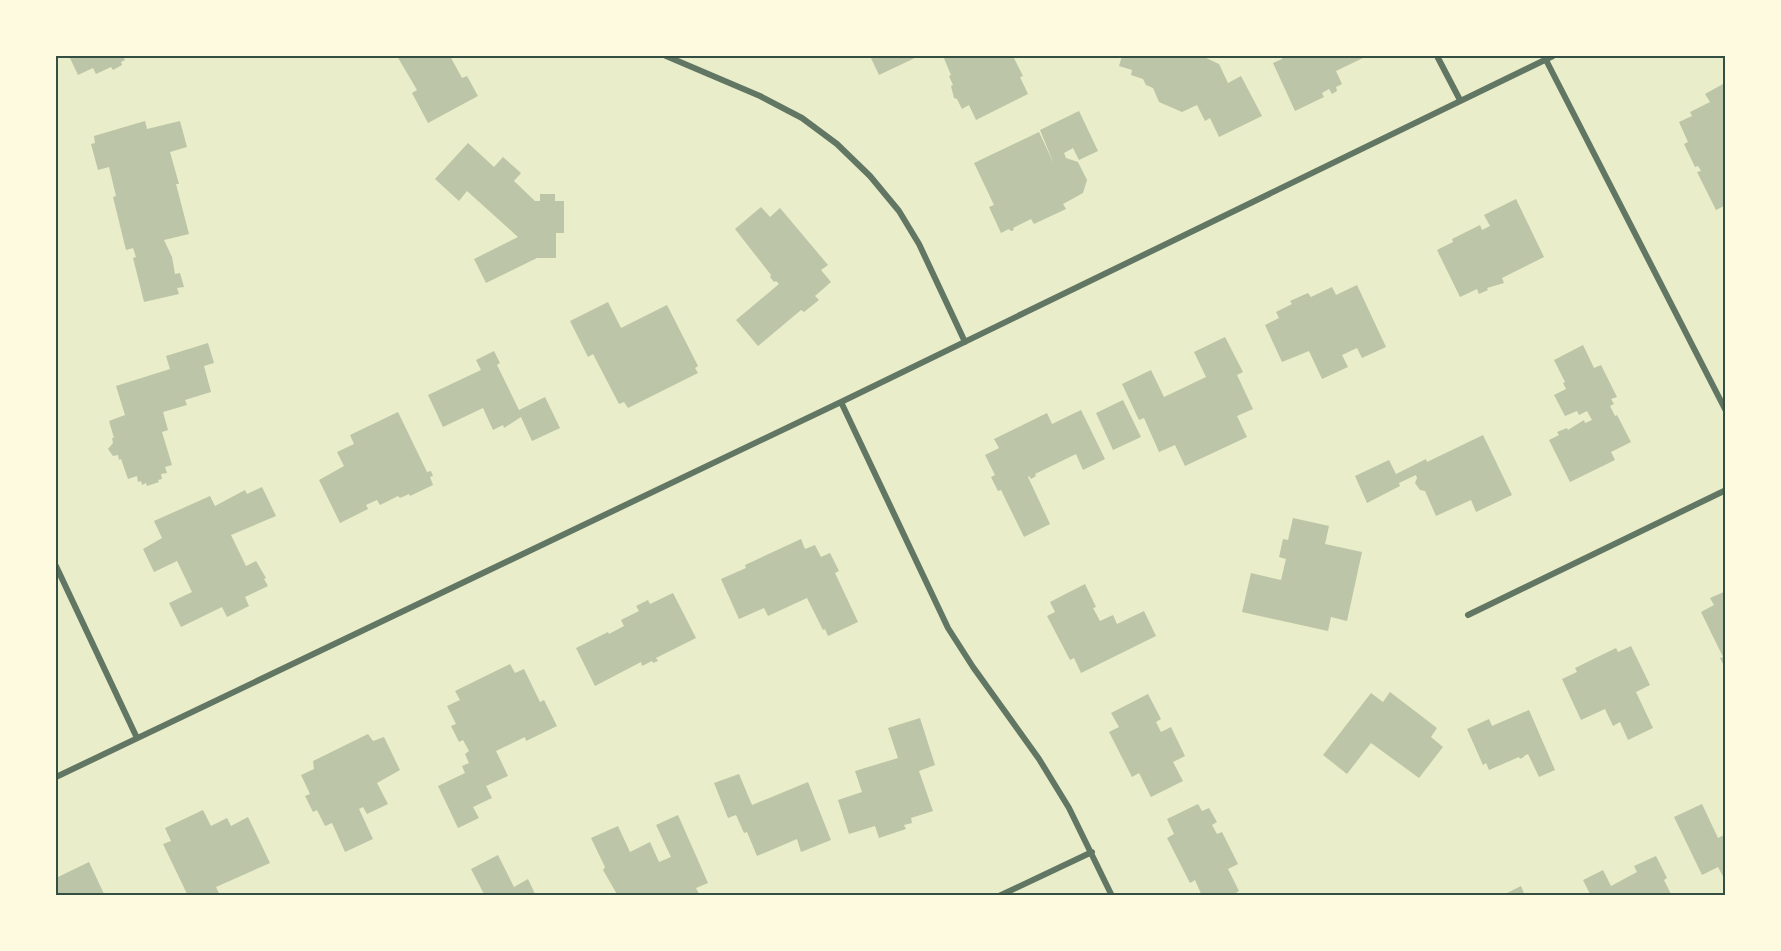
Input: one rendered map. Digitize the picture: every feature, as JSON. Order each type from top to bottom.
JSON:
[{"type":"street","points":[[666,56],[760,96],[802,118],[837,144],[898,211],[919,244],[965,342]]},
{"type":"street","points":[[1437,56],[1460,100]]},
{"type":"street","points":[[56,777],[841,402],[1553,56]]},
{"type":"street","points":[[1546,60],[1725,411]]},
{"type":"street","points":[[841,402],[948,628],[1039,759],[1069,808],[1112,896]]},
{"type":"street","points":[[1468,615],[1725,490]]},
{"type":"street","points":[[56,566],[137,738]]},
{"type":"street","points":[[999,896],[1092,852]]},
{"type":"building","points":[[69,56],[123,56],[125,60],[121,62],[122,65],[113,70],[111,67],[96,74],[93,68],[78,75]]},
{"type":"building","points":[[397,56],[450,56],[462,78],[467,76],[478,96],[428,123],[412,93],[417,90]]},
{"type":"building","points":[[870,56],[919,56],[879,75]]},
{"type":"building","points":[[943,56],[1013,56],[1023,76],[1020,77],[1028,94],[976,120],[969,105],[962,109],[957,99],[954,98],[951,86],[953,85],[949,76],[951,75]]},
{"type":"building","points":[[1122,56],[1202,56],[1219,64],[1228,83],[1241,76],[1262,116],[1219,137],[1210,118],[1205,121],[1197,105],[1182,112],[1159,102],[1153,88],[1146,85],[1143,79],[1131,75],[1132,70],[1119,66]]},
{"type":"building","points":[[1281,56],[1362,56],[1363,58],[1336,71],[1342,84],[1336,87],[1337,91],[1332,94],[1329,89],[1322,93],[1324,97],[1295,111],[1273,63],[1282,59]]},
{"type":"building","points":[[1723,84],[1726,89],[1726,205],[1716,210],[1697,172],[1701,171],[1698,166],[1695,167],[1684,144],[1688,142],[1679,122],[1692,116],[1690,112],[1710,102],[1705,94]]},
{"type":"building","points":[[1079,111],[1098,151],[1079,160],[1073,148],[1064,153],[1066,158],[1078,162],[1087,180],[1083,193],[1063,204],[1066,209],[1034,224],[1031,219],[1013,228],[1014,230],[1009,229],[1001,233],[989,207],[994,205],[974,163],[1039,132],[1054,164],[1040,130]]},
{"type":"building","points":[[145,121],[147,129],[180,121],[187,147],[170,152],[189,234],[164,240],[172,257],[175,274],[180,273],[184,287],[177,288],[179,294],[144,302],[133,258],[136,257],[133,248],[126,250],[113,197],[116,196],[109,167],[98,170],[91,144],[95,143],[94,136]]},
{"type":"building","points":[[468,143],[494,167],[503,157],[521,173],[514,181],[535,201],[540,201],[540,194],[555,194],[555,201],[564,201],[564,233],[556,233],[556,258],[537,258],[486,283],[474,259],[518,237],[467,191],[459,201],[435,179]]},
{"type":"building","points":[[1516,199],[1544,257],[1502,278],[1504,283],[1487,288],[1488,290],[1479,294],[1477,289],[1460,297],[1437,250],[1453,242],[1452,239],[1480,225],[1482,230],[1490,226],[1484,215]]},
{"type":"building","points":[[761,207],[770,217],[780,208],[828,265],[821,270],[831,282],[815,296],[819,300],[804,312],[801,310],[758,346],[736,320],[779,284],[770,277],[771,275],[735,229]]},
{"type":"building","points":[[1357,285],[1386,347],[1362,358],[1357,348],[1342,355],[1348,367],[1322,379],[1309,351],[1282,362],[1265,325],[1279,318],[1276,312],[1292,304],[1290,301],[1308,293],[1311,297],[1332,287],[1336,295]]},
{"type":"building","points":[[608,302],[621,328],[667,305],[698,366],[695,368],[698,373],[628,408],[624,402],[619,404],[593,354],[588,357],[570,321]]},
{"type":"building","points":[[1225,337],[1243,372],[1237,375],[1253,409],[1237,416],[1247,437],[1185,466],[1175,445],[1159,452],[1144,418],[1139,420],[1122,384],[1151,370],[1164,397],[1206,377],[1194,352]]},
{"type":"building","points":[[208,343],[214,363],[204,366],[211,392],[185,400],[187,405],[163,412],[168,430],[162,432],[172,465],[165,467],[167,473],[161,474],[162,479],[158,480],[159,482],[147,486],[146,483],[142,485],[141,481],[138,482],[137,476],[128,479],[121,459],[119,460],[118,455],[113,456],[108,449],[114,438],[109,421],[125,415],[116,386],[170,369],[166,356]]},
{"type":"building","points":[[1583,345],[1594,368],[1601,365],[1617,397],[1611,399],[1614,404],[1610,406],[1631,442],[1611,452],[1615,460],[1570,482],[1549,440],[1559,435],[1557,432],[1567,428],[1568,430],[1584,420],[1585,423],[1592,420],[1587,411],[1579,415],[1577,411],[1565,416],[1554,395],[1566,389],[1554,360]]},
{"type":"building","points":[[494,351],[500,363],[497,365],[519,410],[545,397],[560,428],[532,441],[521,417],[504,428],[503,425],[493,430],[483,408],[443,427],[428,395],[481,370],[476,360]]},
{"type":"building","points":[[1123,400],[1141,437],[1113,450],[1096,413]]},
{"type":"building","points":[[1081,410],[1105,459],[1083,470],[1076,454],[1035,474],[1036,476],[1031,479],[1029,476],[1050,524],[1024,537],[1001,490],[998,491],[991,477],[995,475],[985,455],[999,448],[994,439],[1047,413],[1052,424]]},
{"type":"building","points":[[398,412],[427,472],[431,471],[433,476],[430,477],[433,485],[410,496],[409,494],[400,498],[398,496],[380,505],[377,500],[366,505],[368,509],[340,523],[319,480],[344,466],[337,452],[354,444],[350,435]]},
{"type":"building","points":[[1483,435],[1512,495],[1476,512],[1471,500],[1436,516],[1425,491],[1420,490],[1415,483],[1416,475],[1367,503],[1355,476],[1389,460],[1396,474]]},
{"type":"building","points":[[262,487],[276,516],[231,535],[246,566],[256,561],[268,586],[245,597],[249,606],[227,617],[222,607],[181,627],[169,603],[192,592],[177,561],[154,572],[143,549],[162,538],[154,521],[210,496],[215,506],[245,490],[247,494]]},
{"type":"building","points":[[1293,518],[1329,526],[1325,544],[1362,552],[1347,621],[1331,617],[1328,631],[1242,612],[1251,573],[1281,580],[1286,559],[1279,557],[1283,539],[1288,540]]},
{"type":"building","points":[[801,539],[805,549],[815,545],[821,557],[830,553],[839,571],[835,573],[858,622],[828,636],[807,598],[768,616],[764,608],[739,619],[721,579]]},
{"type":"building","points":[[1085,584],[1100,621],[1113,615],[1117,624],[1144,611],[1156,636],[1081,673],[1074,658],[1070,660],[1047,616],[1055,612],[1050,602]]},
{"type":"building","points":[[1726,591],[1726,670],[1720,658],[1723,657],[1701,612],[1714,605],[1710,598]]},
{"type":"building","points":[[673,593],[696,638],[656,658],[658,661],[642,666],[641,662],[595,686],[576,648],[624,626],[621,620],[639,611],[636,606],[648,600],[650,604]]},
{"type":"building","points":[[1631,646],[1650,685],[1636,692],[1653,728],[1628,740],[1620,722],[1613,726],[1605,709],[1581,720],[1562,679],[1577,672],[1575,668],[1616,648],[1618,652]]},
{"type":"building","points":[[510,664],[515,673],[524,669],[540,702],[544,700],[557,726],[526,741],[525,737],[496,751],[508,776],[486,786],[492,798],[473,807],[479,818],[458,828],[438,786],[465,773],[462,766],[469,763],[465,754],[469,751],[463,740],[459,742],[451,726],[456,724],[447,706],[460,700],[455,691]]},
{"type":"building","points":[[1390,692],[1437,728],[1431,737],[1443,747],[1419,778],[1371,743],[1347,774],[1323,755],[1371,693],[1383,702]]},
{"type":"building","points":[[1148,694],[1161,719],[1156,722],[1161,732],[1171,727],[1185,756],[1173,762],[1183,781],[1151,797],[1139,773],[1132,777],[1109,732],[1119,727],[1111,713]]},
{"type":"building","points":[[1529,710],[1555,770],[1539,777],[1528,754],[1489,770],[1486,763],[1483,765],[1467,729],[1489,719],[1492,726]]},
{"type":"building","points":[[920,718],[935,765],[919,771],[933,811],[911,818],[912,823],[904,825],[906,829],[879,838],[875,826],[849,834],[838,800],[862,792],[855,771],[898,758],[888,728]]},
{"type":"building","points":[[368,734],[373,741],[384,737],[400,770],[377,783],[388,804],[367,814],[363,807],[359,809],[373,839],[345,852],[332,823],[325,826],[317,810],[313,812],[305,796],[310,794],[301,775],[314,769],[313,761]]},
{"type":"building","points":[[739,774],[752,805],[808,782],[831,840],[801,852],[797,839],[757,856],[747,832],[744,833],[736,815],[728,818],[714,783]]},
{"type":"building","points":[[1198,804],[1202,811],[1209,808],[1217,822],[1212,825],[1217,834],[1222,832],[1238,864],[1228,869],[1239,891],[1231,896],[1202,896],[1195,880],[1190,883],[1167,838],[1174,834],[1167,819]]},
{"type":"building","points":[[1702,804],[1718,838],[1726,834],[1726,882],[1718,867],[1702,875],[1674,817]]},
{"type":"building","points":[[203,810],[211,826],[227,818],[231,826],[248,817],[270,863],[216,887],[220,896],[188,896],[163,844],[171,841],[165,828]]},
{"type":"building","points":[[678,815],[708,883],[696,888],[700,896],[618,896],[603,870],[605,867],[591,838],[618,826],[630,852],[650,842],[659,862],[671,857],[656,825]]},
{"type":"building","points":[[498,855],[514,887],[528,879],[536,896],[485,896],[471,869]]},
{"type":"building","points":[[1656,856],[1667,878],[1664,880],[1672,896],[1591,896],[1583,880],[1603,870],[1611,886],[1637,872],[1634,866]]},
{"type":"building","points":[[89,862],[105,896],[56,896],[56,878]]},
{"type":"building","points":[[1521,886],[1525,896],[1501,896]]}]
